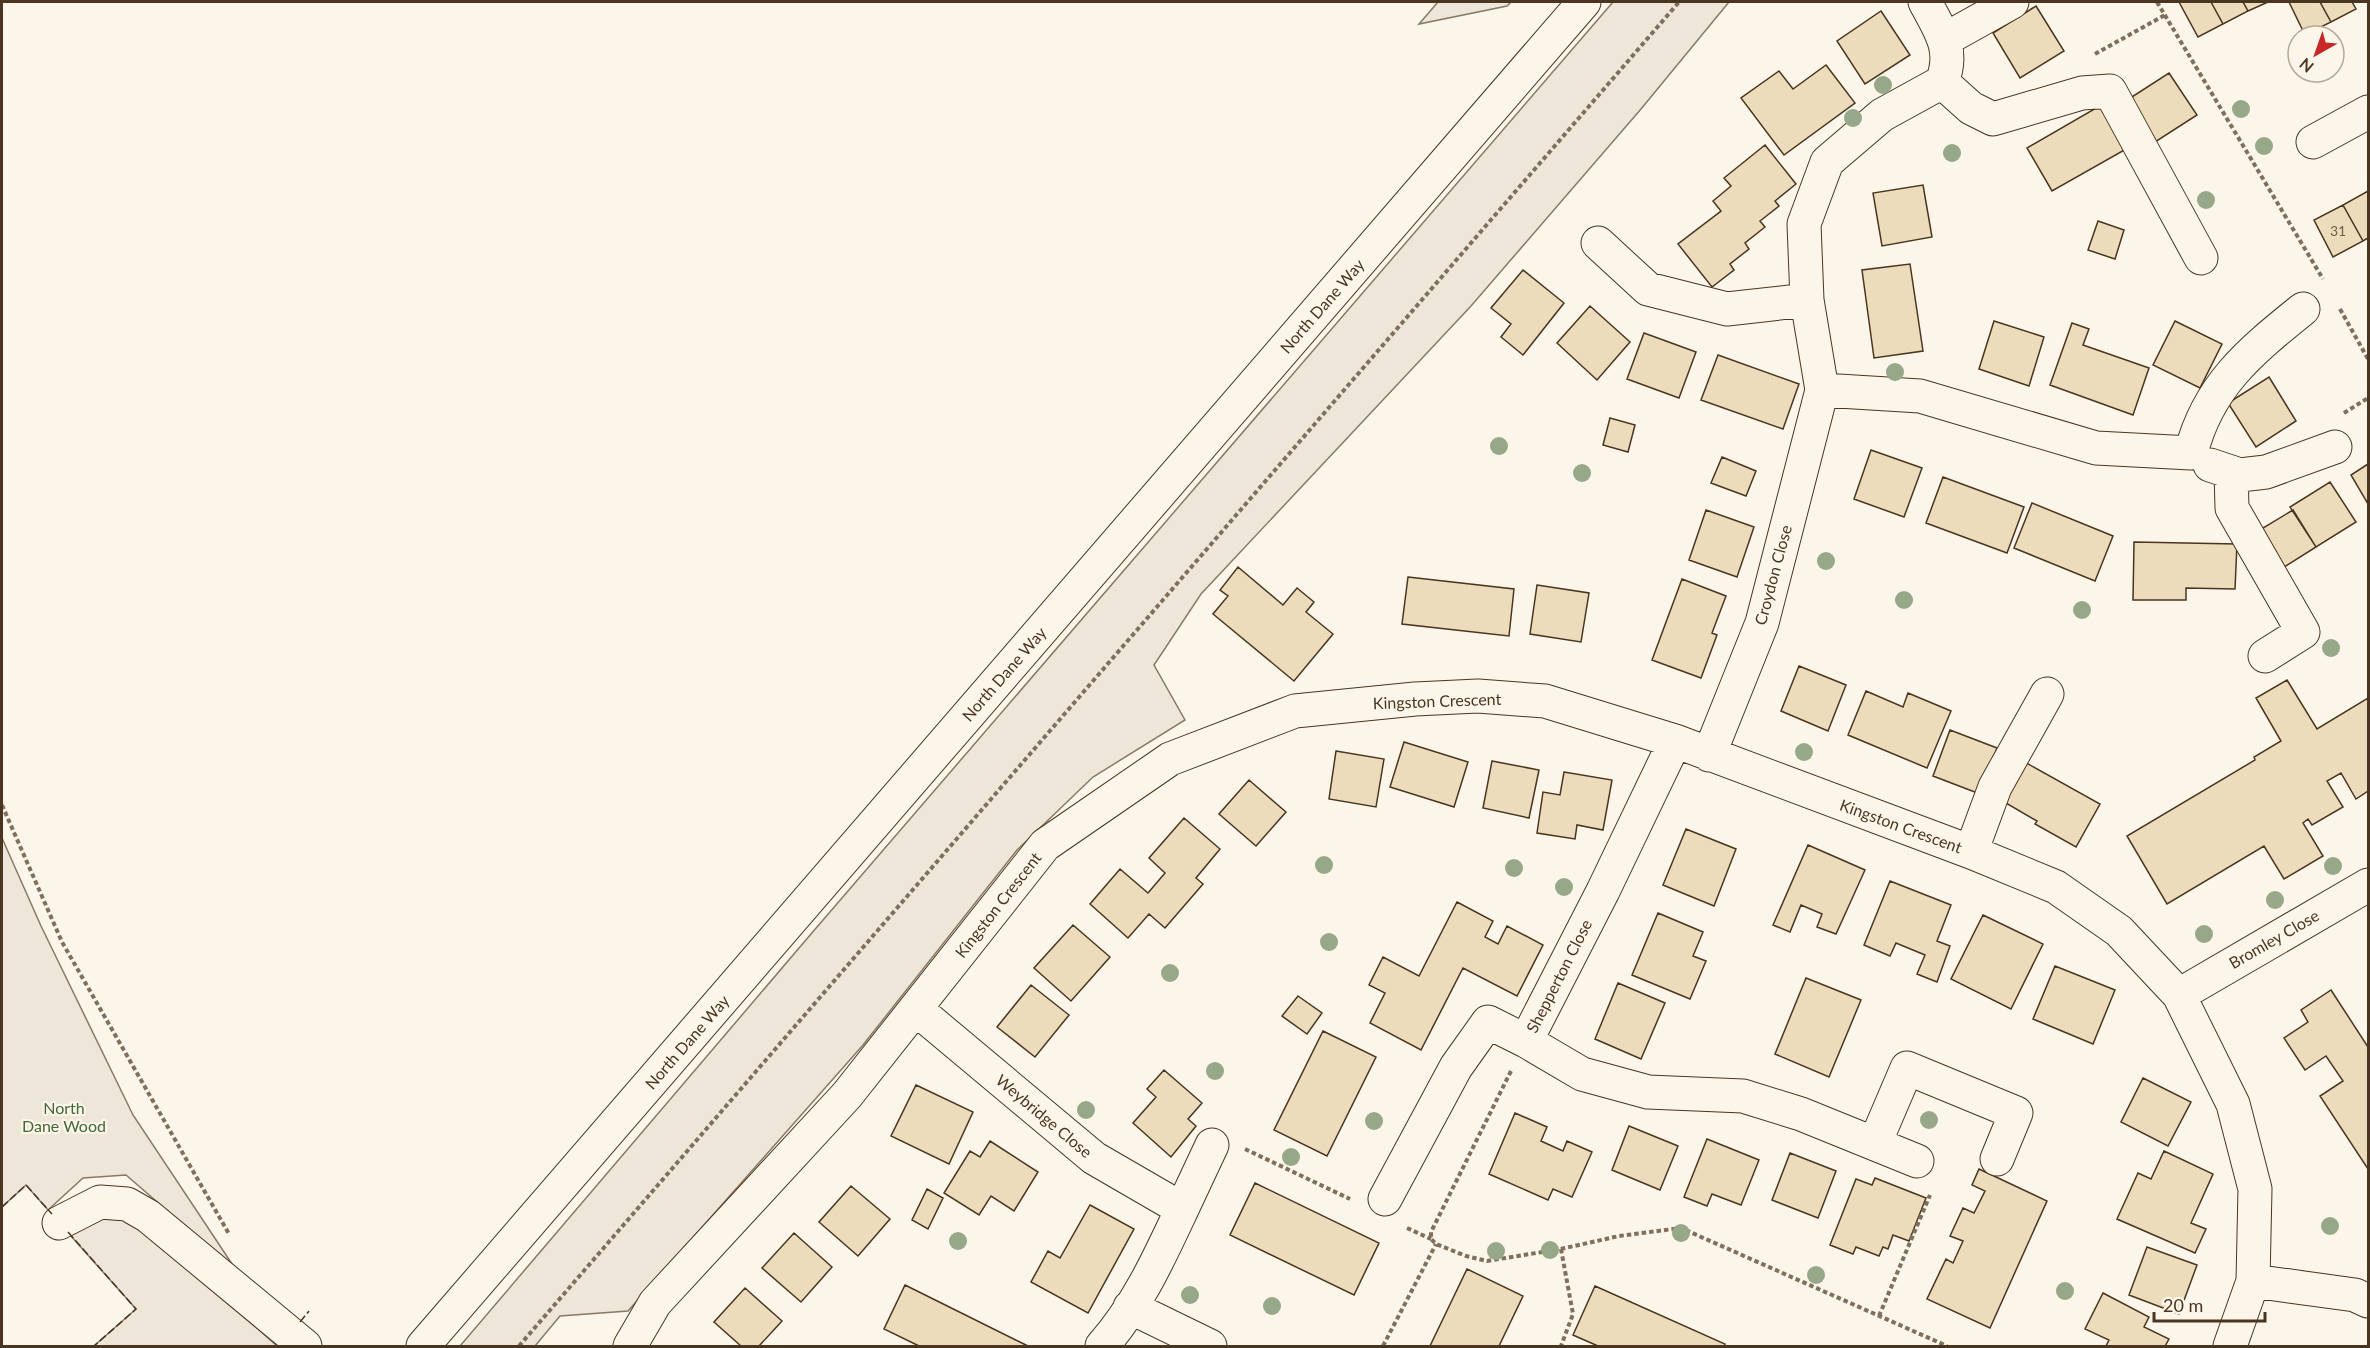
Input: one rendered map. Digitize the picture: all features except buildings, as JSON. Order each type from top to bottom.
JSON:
[{"type":"street","name":"North Dane Way","points":[[423,1347],[1584,2]]},
{"type":"street","points":[[1925,2],[1948,50],[1947,71],[1942,82],[1971,108],[1993,118],[2082,93],[2110,91],[2201,258]]},
{"type":"street","points":[[1944,40],[2012,2]]},
{"type":"street","name":"Croydon Close","points":[[1709,755],[1762,623],[1822,390],[1807,300],[1804,224],[1827,162],[1882,115],[1942,82]]},
{"type":"street","points":[[2313,142],[2368,112]]},
{"type":"street","points":[[1598,243],[1648,289],[1727,309],[1807,300]]},
{"type":"street","points":[[2192,453],[2196,433],[2208,407],[2228,375],[2303,309]]},
{"type":"street","points":[[1822,390],[1920,396],[2096,448],[2192,453],[2206,464],[2240,476],[2266,472],[2335,447]]},
{"type":"street","points":[[2231,472],[2232,508],[2303,632],[2265,656]]},
{"type":"street","points":[[1971,852],[1995,787],[2047,694]]},
{"type":"street","name":"Kingston Crescent","points":[[630,1347],[655,1303],[847,1095],[1045,845],[1170,759],[1295,711],[1415,699],[1478,696],[1545,701],[1675,741],[1971,852],[2056,887],[2119,931],[2179,995],[2233,1104],[2255,1189],[2253,1281],[2230,1347]]},
{"type":"street","name":"Shepperton Close","points":[[1675,741],[1604,891],[1526,1041],[1582,1074],[1648,1092],[1743,1096],[1802,1114],[1917,1161]]},
{"type":"street","name":"Bromley Close","points":[[2179,995],[2368,885]]},
{"type":"street","name":"Weybridge Close","points":[[916,1009],[1094,1158],[1182,1209]]},
{"type":"street","points":[[1381,1209],[1456,1067],[1488,1022],[1526,1041]]},
{"type":"street","points":[[1875,1143],[1907,1068],[2016,1113],[1997,1159]]},
{"type":"street","points":[[1102,1347],[1112,1335],[1157,1262],[1212,1145]]},
{"type":"street","points":[[59,1223],[100,1202],[127,1204],[148,1216],[305,1347]]},
{"type":"street","points":[[2253,1281],[2355,1295],[2368,1301]]},
{"type":"street","points":[[1130,1307],[1209,1347]]},
{"type":"path","points":[[519,1347],[1679,2]]},
{"type":"path","points":[[2157,2],[2327,287]]},
{"type":"path","points":[[2339,308],[2368,359]]},
{"type":"path","points":[[2,806],[62,942],[231,1239]]},
{"type":"path","points":[[1431,1239],[1431,1232],[1440,1212],[1526,1041]]},
{"type":"path","points":[[1212,1145],[1222,1138],[1381,1209],[1436,1244],[1466,1256],[1487,1261],[1619,1236],[1681,1228],[1947,1347]]},
{"type":"path","points":[[1879,1316],[1941,1170],[1917,1161]]},
{"type":"path","points":[[1383,1347],[1436,1244]]},
{"type":"path","points":[[1560,1249],[1573,1314],[1561,1347]]},
{"type":"green space","points":[[1438,2],[1511,2],[1507,6],[1419,24]]},
{"type":"green space","points":[[1613,2],[1729,2],[1641,109],[1471,306],[1201,594],[1154,665],[1185,720],[1093,777],[1017,850],[863,1045],[628,1311],[560,1316],[535,1346],[460,1346],[811,934]]},
{"type":"green space","name":"North Dane Wood","points":[[2,838],[41,926],[133,1115],[236,1270],[126,1175],[83,1178],[48,1210],[26,1185],[2,1207]]},
{"type":"green space","points":[[112,1214],[143,1227],[277,1346],[94,1346],[136,1309],[70,1235]]},
{"type":"fence","points":[[2,1207],[26,1185],[52,1214]]},
{"type":"fence","points":[[68,1232],[136,1309],[94,1346]]},
{"type":"fence","points":[[300,1322],[309,1311]]}]
